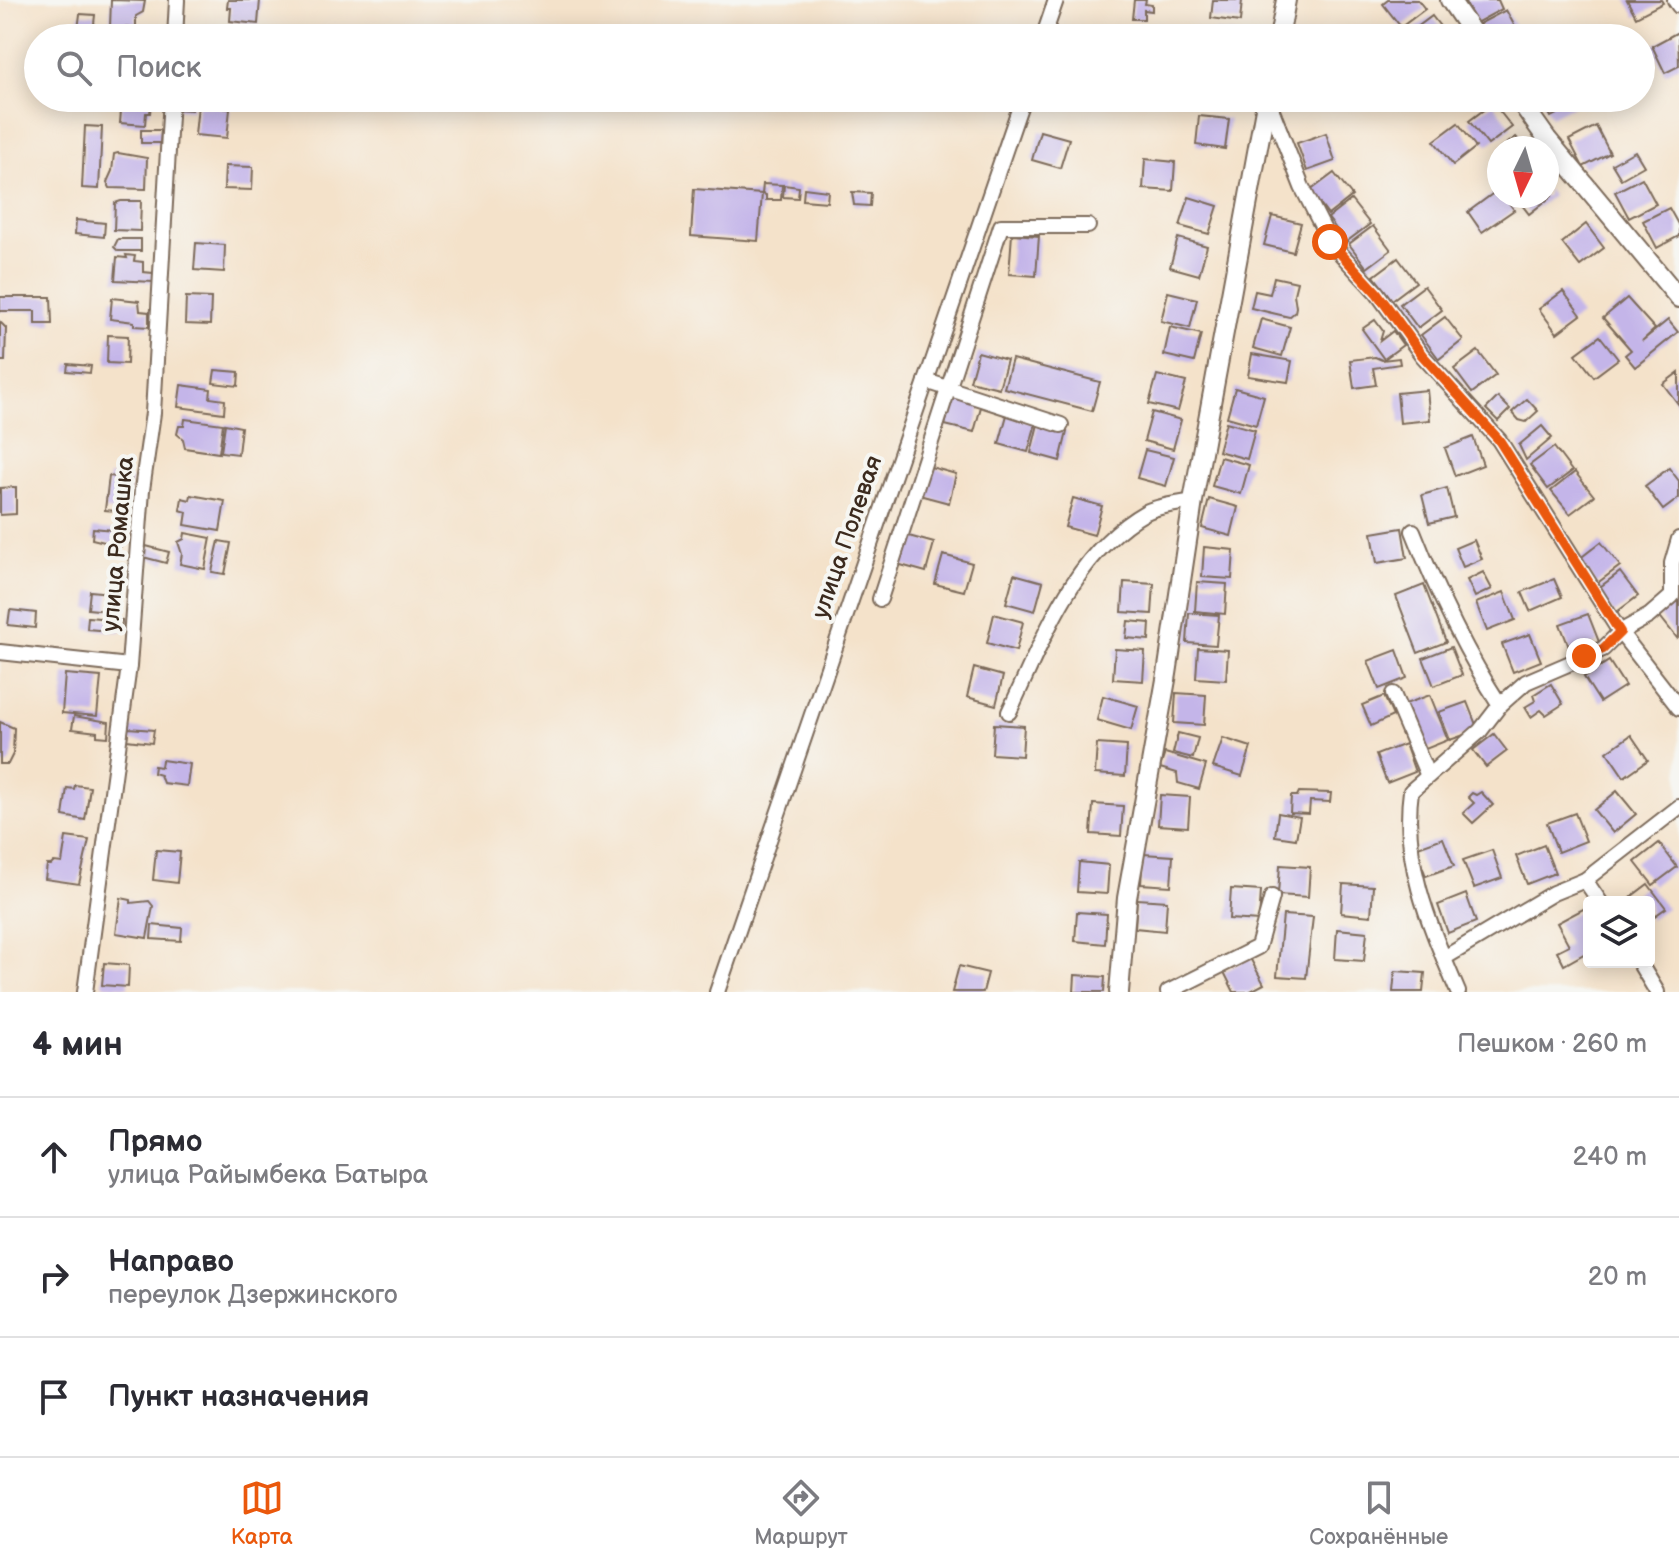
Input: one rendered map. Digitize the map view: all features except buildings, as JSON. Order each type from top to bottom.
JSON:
[{"type":"street","points":[[176,24],[177,0]]},
{"type":"street","points":[[1048,24],[1056,0]]},
{"type":"street","points":[[1282,24],[1286,0]]},
{"type":"street","points":[[1450,0],[1466,24]]},
{"type":"street","points":[[1675,0],[1679,6]]},
{"type":"street","name":"улица Ромашка","points":[[85,992],[129,666],[142,490],[153,413],[170,112]]},
{"type":"street","name":"улица Полевая","points":[[717,992],[1018,112]]},
{"type":"street","points":[[1119,992],[1127,898],[1167,674],[1193,501],[1264,112]]},
{"type":"street","points":[[1273,112],[1302,187],[1330,242],[1377,293],[1422,355],[1499,440],[1620,632],[1679,708]]},
{"type":"street","points":[[1528,112],[1679,298]]},
{"type":"street","points":[[880,599],[1001,226],[1088,226]]},
{"type":"street","points":[[926,381],[1061,425]]},
{"type":"street","points":[[1009,712],[1075,577],[1105,543],[1148,511],[1193,501]]},
{"type":"street","points":[[1413,531],[1436,589],[1473,664],[1500,705]]},
{"type":"street","points":[[1458,992],[1412,869],[1407,820],[1411,791],[1480,731],[1500,705],[1526,682],[1603,649],[1620,632],[1649,616],[1672,596],[1672,563],[1679,539]]},
{"type":"street","points":[[0,652],[129,666]]},
{"type":"street","points":[[1393,694],[1428,776]]},
{"type":"street","points":[[1444,958],[1553,893],[1585,880],[1679,807]]},
{"type":"street","points":[[1585,880],[1596,896]]},
{"type":"street","points":[[1168,992],[1258,947],[1272,897]]},
{"type":"street","points":[[1643,968],[1657,992]]},
{"type":"route","points":[[1330,242],[1377,293],[1422,355],[1499,440],[1620,632],[1603,649],[1584,656]]}]
